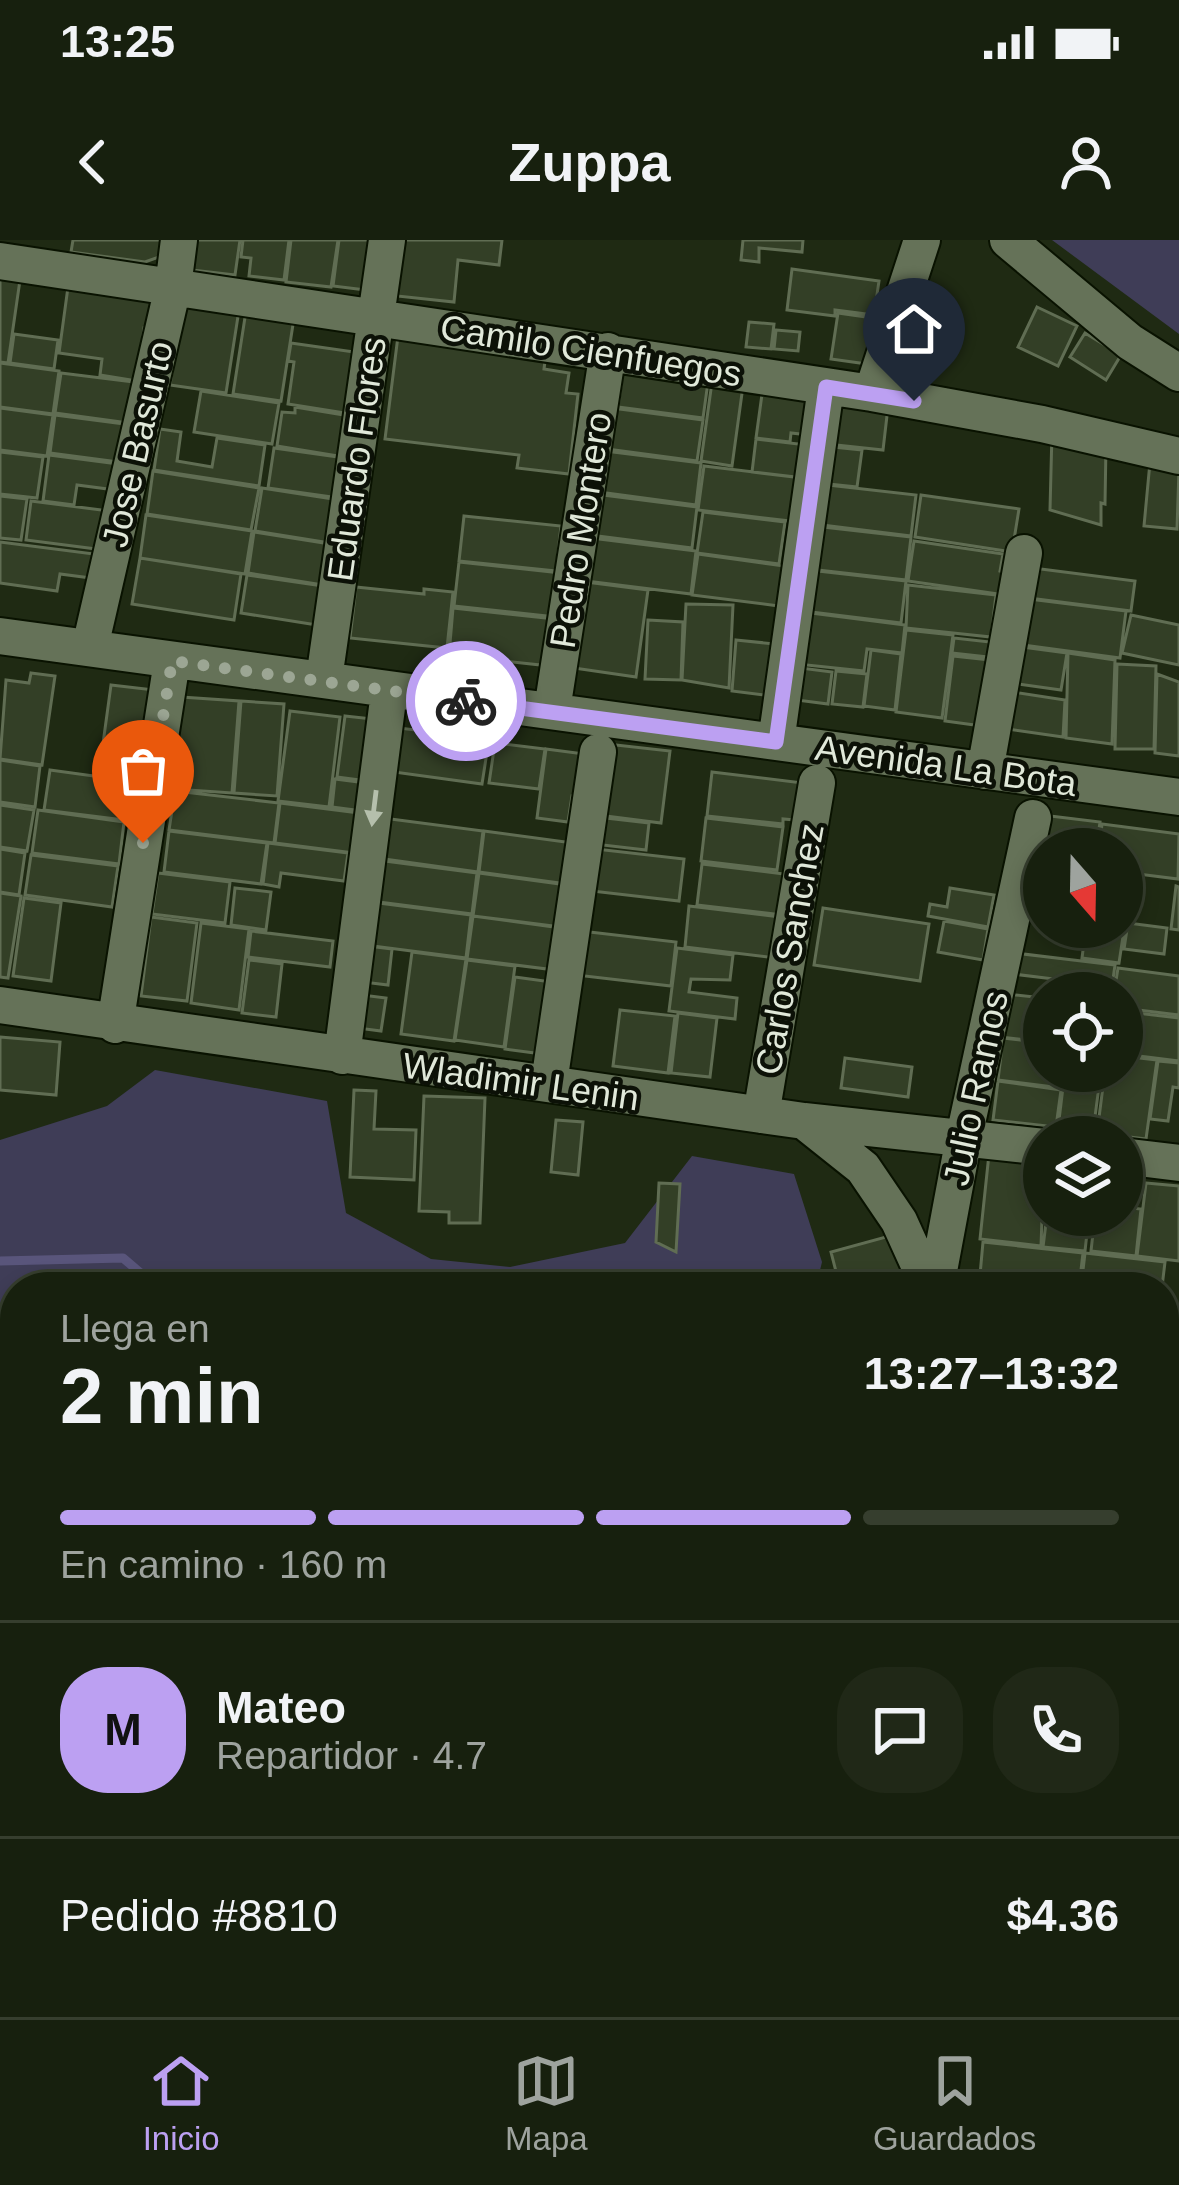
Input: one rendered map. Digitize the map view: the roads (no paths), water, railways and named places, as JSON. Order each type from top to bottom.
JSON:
[{"type":"street","name":"Jose Basurto","points":[[90,647],[173,287],[178,240]]},
{"type":"street","name":"Eduardo Flores","points":[[324,679],[387,240]]},
{"type":"street","points":[[872,393],[922,240]]},
{"type":"street","points":[[1008,240],[1130,342],[1179,374]]},
{"type":"street","name":"Camilo Cienfuegos","points":[[0,261],[872,393],[1042,424],[1179,456]]},
{"type":"street","name":"Pedro Montero","points":[[552,710],[608,351]]},
{"type":"street","points":[[776,742],[826,387]]},
{"type":"street","points":[[985,771],[1024,553]]},
{"type":"street","name":"Avenida La Bota","points":[[0,636],[1179,797]]},
{"type":"street","points":[[115,1025],[172,661]]},
{"type":"street","points":[[341,1056],[388,692]]},
{"type":"street","points":[[549,1083],[598,752]]},
{"type":"street","name":"Carlos Sanchez","points":[[761,1115],[817,783]]},
{"type":"street","name":"Julio Ramos","points":[[935,1272],[1033,818]]},
{"type":"street","name":"Wladimir Lenin","points":[[0,1006],[804,1121],[1023,1144]]},
{"type":"street","name":"Julio Ramos","points":[[804,1121],[863,1168],[899,1221],[924,1272]]},
{"type":"street","points":[[1143,1159],[1179,1163]]},
{"type":"waterway","points":[[0,1261],[123,1258],[139,1272]]}]
